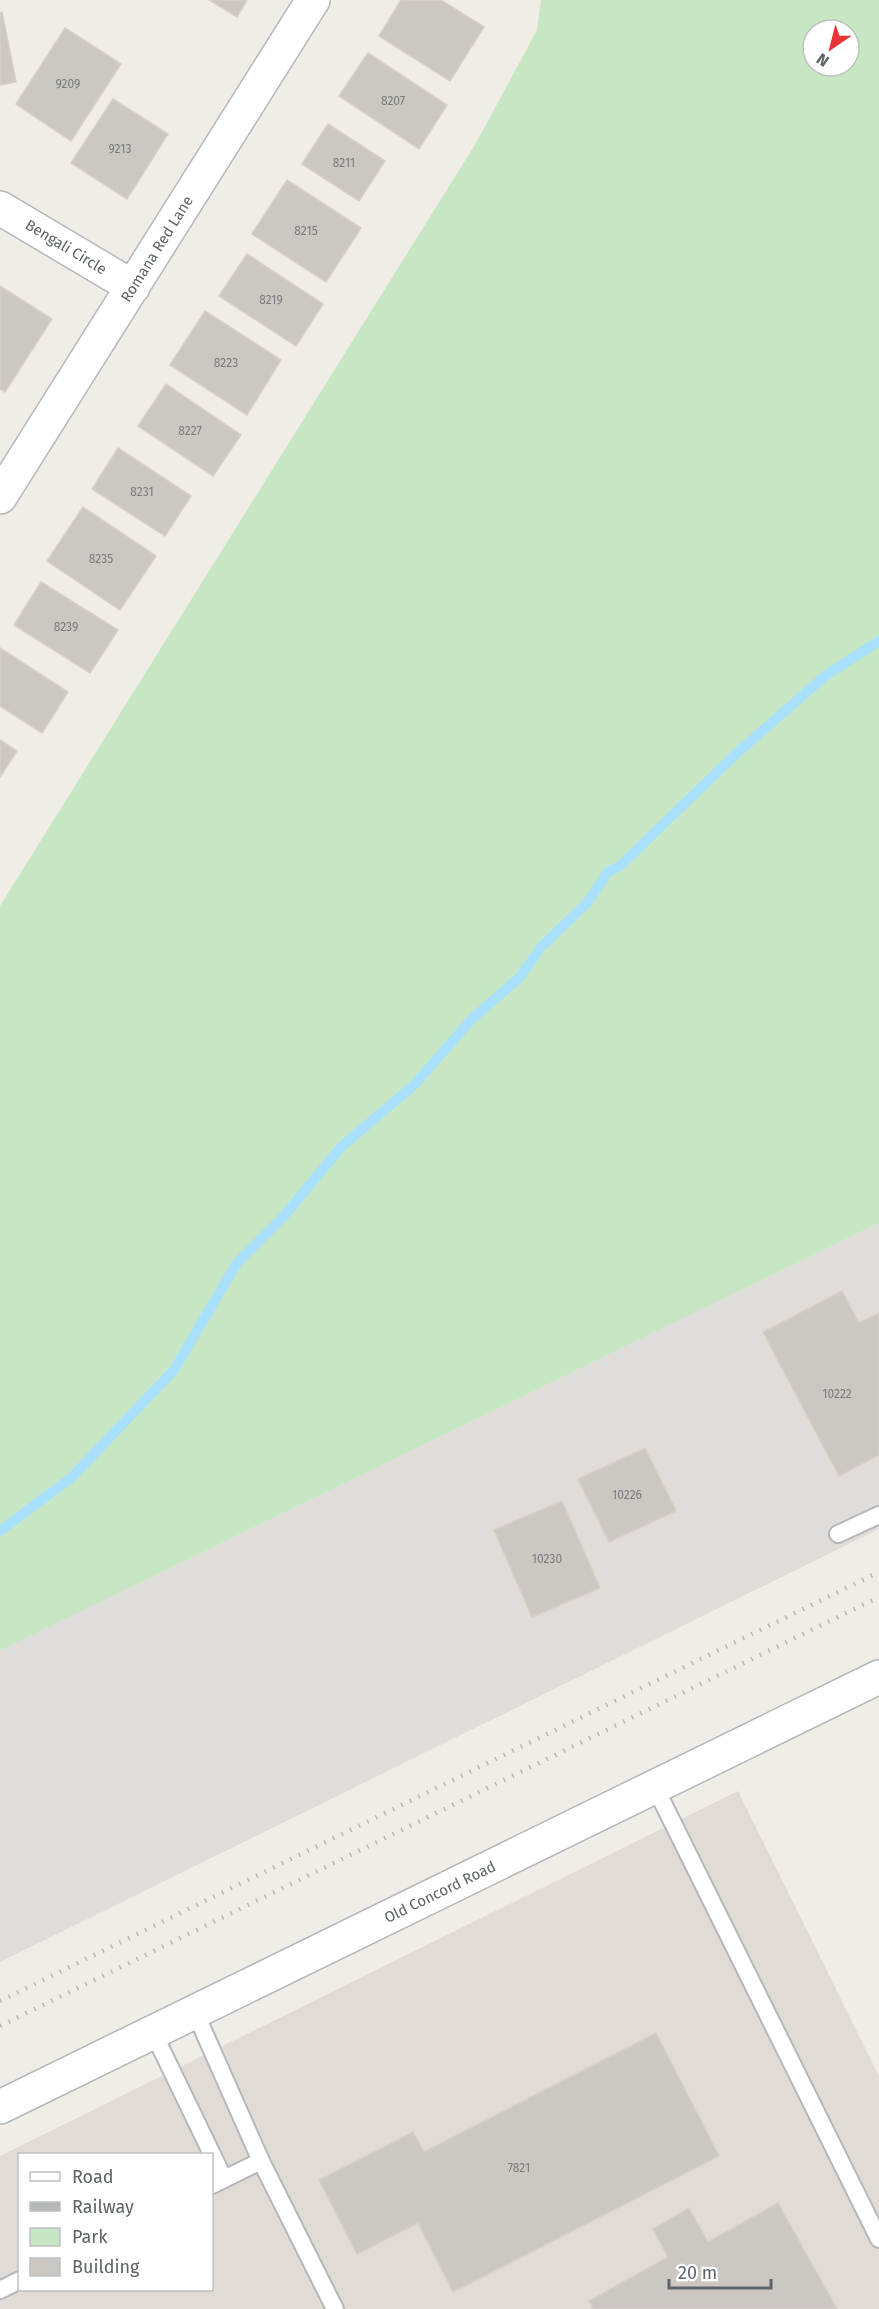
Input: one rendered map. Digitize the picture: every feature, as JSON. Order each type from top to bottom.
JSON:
[{"type":"street","name":"Romana Red Lane","points":[[0,497],[313,0]]},
{"type":"street","name":"Bengali Circle","points":[[0,208],[133,287]]},
{"type":"street","name":"Old Concord Road","points":[[0,2107],[879,1677]]},
{"type":"lane","points":[[838,1534],[879,1515]]},
{"type":"lane","points":[[655,1787],[879,2239]]},
{"type":"lane","points":[[195,2012],[261,2161],[335,2309]]},
{"type":"lane","points":[[153,2032],[205,2153]]},
{"type":"lane","points":[[218,2182],[261,2161]]},
{"type":"lane","points":[[0,2290],[18,2281]]},
{"type":"shaded area","points":[[879,1223],[879,1529],[0,1962],[0,1651]]},
{"type":"shaded area","points":[[738,1791],[879,2076],[879,2309],[0,2309],[0,2156]]},
{"type":"green space","points":[[541,0],[879,0],[879,1223],[0,1651],[0,906],[476,143],[537,30]]},
{"type":"building","points":[[209,0],[247,0],[237,17]]},
{"type":"building","points":[[401,0],[441,0],[484,27],[450,81],[379,36]]},
{"type":"building","points":[[2,12],[16,82],[0,85],[0,13]]},
{"type":"building","points":[[65,28],[121,64],[71,141],[16,104]]},
{"type":"building","points":[[368,53],[447,105],[419,149],[339,96]]},
{"type":"building","points":[[113,99],[168,134],[127,199],[71,163]]},
{"type":"building","points":[[328,124],[385,161],[359,201],[302,164]]},
{"type":"building","points":[[287,180],[361,228],[326,282],[252,234]]},
{"type":"building","points":[[247,254],[323,304],[296,346],[219,296]]},
{"type":"building","points":[[0,286],[52,319],[5,392],[0,389]]},
{"type":"building","points":[[205,311],[281,360],[247,415],[170,365]]},
{"type":"building","points":[[166,384],[241,435],[213,476],[138,426]]},
{"type":"building","points":[[118,448],[191,496],[165,536],[92,489]]},
{"type":"building","points":[[83,507],[156,556],[120,610],[47,561]]},
{"type":"building","points":[[41,582],[118,630],[90,673],[14,625]]},
{"type":"building","points":[[0,648],[68,692],[42,733],[0,706]]},
{"type":"building","points":[[0,740],[17,751],[0,777]]},
{"type":"building","points":[[842,1291],[859,1323],[879,1313],[879,1455],[839,1476],[763,1332]]},
{"type":"building","points":[[645,1448],[676,1511],[609,1542],[578,1479]]},
{"type":"building","points":[[562,1501],[600,1588],[532,1617],[494,1530]]},
{"type":"building","points":[[656,2033],[719,2156],[453,2292],[418,2223],[357,2254],[319,2180],[413,2132],[424,2152]]},
{"type":"building","points":[[778,2203],[837,2309],[593,2309],[589,2301],[668,2257],[653,2229],[689,2208],[708,2242]]},
{"type":"waterway","points":[[0,1531],[71,1478],[174,1370],[237,1263],[284,1216],[341,1147],[414,1085],[472,1019],[520,977],[541,947],[587,903],[608,872],[620,866],[738,752],[825,676],[879,641]]},
{"type":"railway","points":[[0,2001],[879,1572]]},
{"type":"railway","points":[[0,2026],[879,1597]]}]
